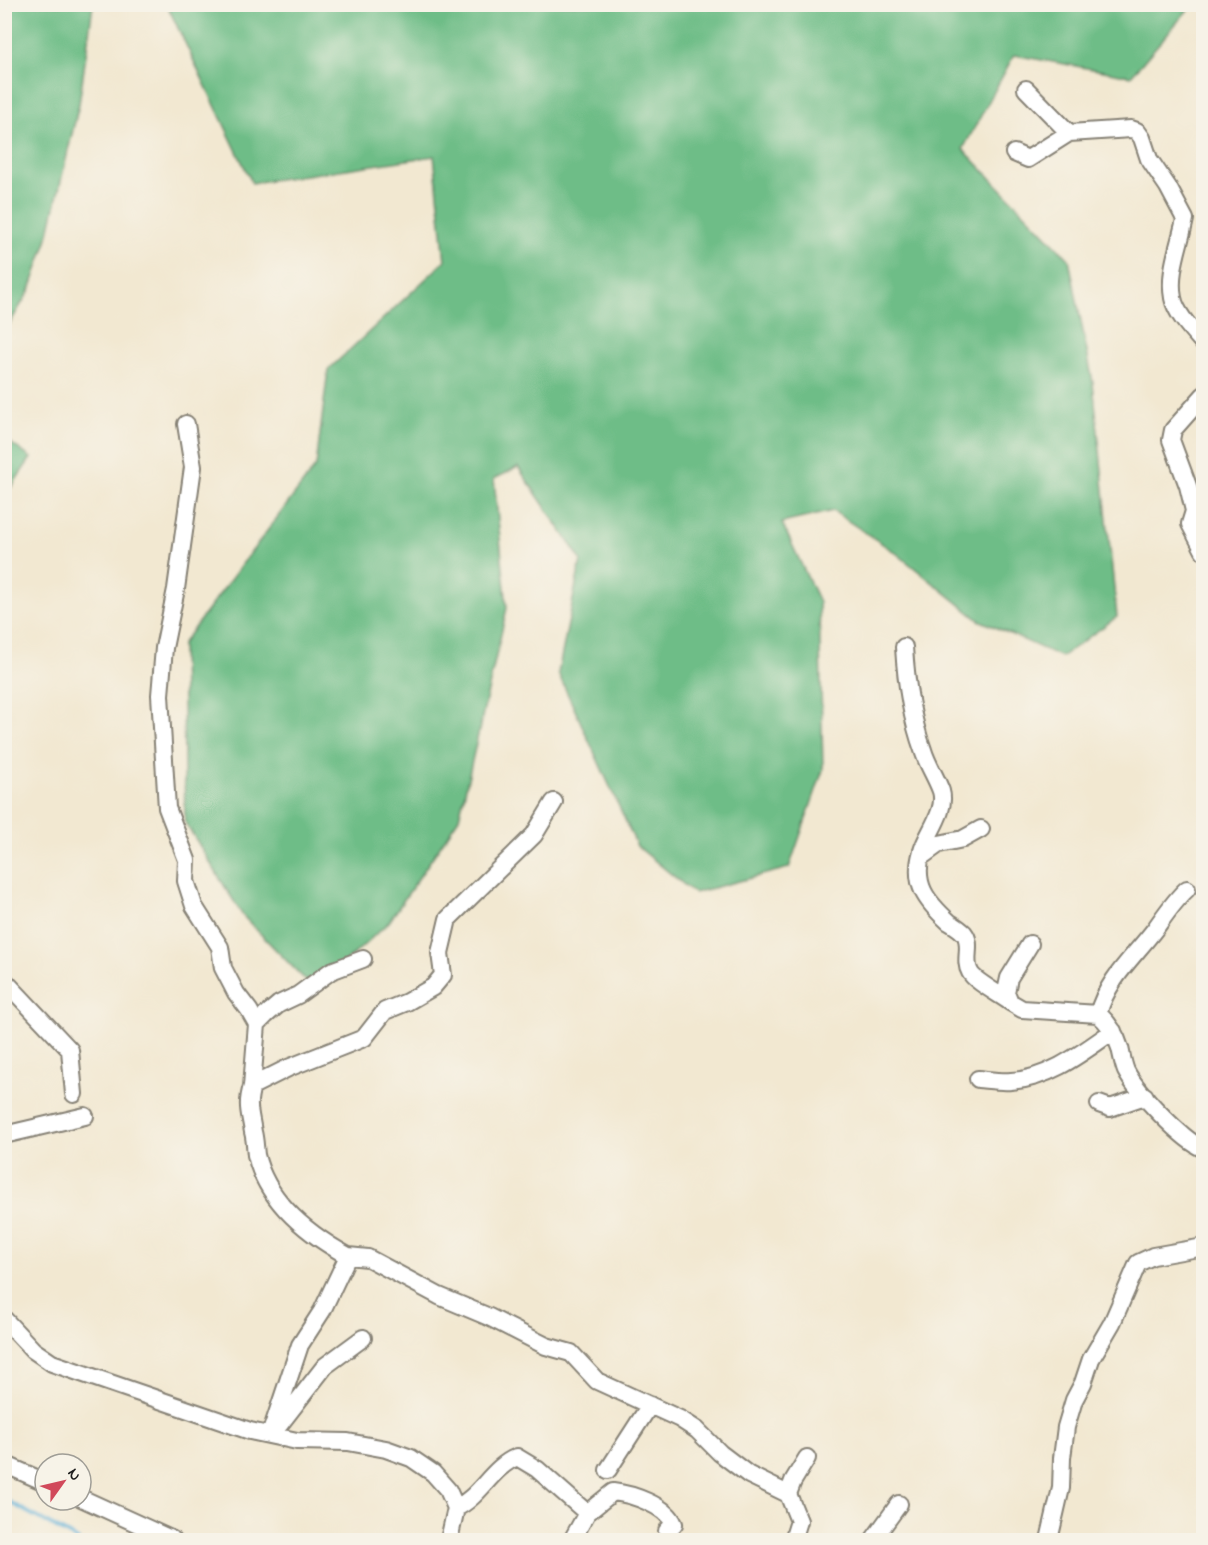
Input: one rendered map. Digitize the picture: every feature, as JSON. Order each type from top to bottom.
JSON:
[{"type":"street","points":[[1026,89],[1069,133]]},
{"type":"street","points":[[1014,153],[1028,159],[1069,133],[1131,129],[1137,131],[1142,138],[1149,159],[1168,187],[1185,219],[1174,264],[1173,298],[1177,309],[1203,344]]},
{"type":"street","points":[[1203,395],[1173,430],[1171,440],[1188,486],[1194,511],[1190,524],[1203,551]]},
{"type":"street","points":[[186,424],[193,467],[178,578],[164,648],[160,695],[166,807],[187,860],[186,881],[194,906],[220,947],[223,968],[236,993],[257,1024],[252,1086],[247,1103],[256,1156],[266,1182],[279,1201],[301,1225],[324,1243],[348,1256],[368,1258],[439,1296],[489,1317],[546,1346],[571,1353],[597,1381],[680,1419],[697,1430],[720,1453],[749,1475],[788,1494]]},
{"type":"street","points":[[904,647],[906,681],[922,748],[941,792],[941,805],[921,857],[921,890],[930,904],[964,934],[968,944],[966,957],[969,971],[973,977],[1022,1009],[1098,1014],[1113,1031],[1126,1070],[1145,1096],[1174,1126],[1196,1146],[1203,1149]]},
{"type":"street","points":[[252,1086],[288,1068],[364,1038],[385,1011],[433,987],[443,975],[440,953],[448,918],[534,835],[554,802]]},
{"type":"street","points":[[921,857],[939,844],[963,839],[981,829]]},
{"type":"street","points":[[1098,1014],[1109,985],[1176,898],[1187,889]]},
{"type":"street","points":[[1010,1002],[1006,992],[1009,978],[1030,945]]},
{"type":"street","points":[[257,1024],[279,1004],[332,971],[363,960]]},
{"type":"street","points":[[4,980],[70,1050],[74,1094]]},
{"type":"street","points":[[978,1079],[1011,1082],[1033,1078],[1087,1049],[1113,1031]]},
{"type":"street","points":[[1099,1104],[1110,1108],[1145,1096]]},
{"type":"street","points":[[4,1135],[85,1116]]},
{"type":"street","points":[[1049,1540],[1061,1488],[1066,1427],[1074,1400],[1083,1383],[1091,1359],[1112,1323],[1138,1263],[1153,1256],[1203,1247]]},
{"type":"street","points":[[272,1431],[300,1345],[322,1311],[348,1256]]},
{"type":"street","points":[[4,1319],[33,1350],[52,1363],[250,1431],[272,1431],[297,1441],[348,1442],[386,1449],[411,1458],[433,1473],[448,1490],[456,1508],[449,1540]]},
{"type":"street","points":[[272,1431],[325,1366],[339,1358],[363,1338]]},
{"type":"street","points":[[608,1470],[650,1405]]},
{"type":"street","points":[[456,1508],[468,1502],[500,1470],[517,1457],[537,1468],[586,1513]]},
{"type":"street","points":[[794,1540],[799,1521],[788,1494],[793,1480],[807,1458]]},
{"type":"street","points":[[4,1464],[33,1477]]},
{"type":"street","points":[[572,1540],[586,1513],[613,1492],[628,1493],[649,1503],[671,1518],[674,1524],[667,1531]]},
{"type":"street","points":[[93,1503],[173,1540]]},
{"type":"street","points":[[873,1540],[899,1504]]},
{"type":"green space","points":[[5,4],[93,5],[79,104],[47,241],[30,290],[5,331]]},
{"type":"green space","points":[[167,5],[1192,5],[1131,76],[1014,55],[963,149],[1069,259],[1093,383],[1117,617],[1061,657],[979,620],[896,553],[833,511],[782,523],[819,602],[823,770],[789,868],[694,893],[637,846],[558,673],[581,560],[518,467],[494,479],[507,608],[459,818],[389,922],[315,990],[243,916],[185,822],[182,644],[316,466],[328,370],[445,261],[434,156],[252,183]]},
{"type":"green space","points":[[5,439],[31,458],[5,496]]},
{"type":"waterway","points":[[4,1499],[78,1540]]}]
